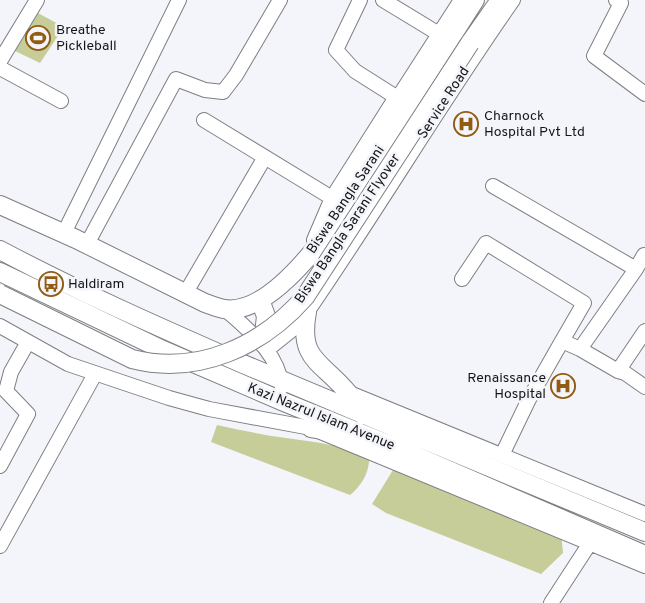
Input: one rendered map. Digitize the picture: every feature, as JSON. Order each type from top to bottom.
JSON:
[{"type":"main road","name":"Biswa Bangla Sarani","points":[[225,309],[236,308],[260,300],[280,286],[305,262],[359,182],[475,0]]},
{"type":"main road","name":"Biswa Bangla Sarani Flyover","points":[[0,294],[132,359],[146,362],[173,364],[199,361],[234,351],[249,343],[277,325],[305,297],[470,42],[505,3]]},
{"type":"main road","points":[[0,205],[87,244],[185,294],[225,309]]},
{"type":"main road","name":"Kazi Nazrul Islam Avenue","points":[[0,250],[130,314],[281,380],[645,532]]},
{"type":"main road","name":"Kazi Nazrul Islam Avenue","points":[[0,272],[163,350],[400,449],[645,555]]},
{"type":"main road","points":[[260,300],[266,316],[266,346]]},
{"type":"main road","points":[[307,312],[304,326],[306,343],[310,352],[323,369],[347,392],[364,415]]},
{"type":"main road","points":[[311,428],[363,435]]},
{"type":"street","points":[[0,61],[37,0]]},
{"type":"street","points":[[64,233],[179,0]]},
{"type":"street","points":[[87,244],[176,79],[205,90],[223,92],[236,75],[280,0]]},
{"type":"street","points":[[360,0],[336,50],[355,71],[396,98]]},
{"type":"street","points":[[383,0],[439,34]]},
{"type":"street","points":[[305,262],[332,198],[461,0]]},
{"type":"street","points":[[616,0],[621,3],[594,56],[645,94]]},
{"type":"street","name":"Service Road","points":[[266,346],[293,329],[307,312],[380,204],[481,45],[505,3]]},
{"type":"street","points":[[0,68],[61,101]]},
{"type":"street","points":[[204,120],[332,198]]},
{"type":"street","points":[[185,294],[265,157]]},
{"type":"street","points":[[493,186],[636,269]]},
{"type":"street","points":[[462,279],[486,243],[584,303],[529,400],[502,455]]},
{"type":"street","points":[[580,349],[644,255]]},
{"type":"street","points":[[225,309],[266,346],[281,380],[284,402],[278,421]]},
{"type":"street","points":[[0,326],[68,364],[95,374],[210,409],[311,428],[645,566]]},
{"type":"street","points":[[618,371],[645,331]]},
{"type":"street","points":[[562,341],[625,373],[645,387]]},
{"type":"street","points":[[0,466],[28,414],[6,391],[11,372],[28,342]]},
{"type":"street","points":[[0,546],[95,374]]},
{"type":"street","points":[[347,392],[645,514]]},
{"type":"street","points":[[551,603],[590,543]]},
{"type":"green space","name":"Breathe Pickleball","points":[[36,12],[64,27],[40,63],[13,50]]},
{"type":"green space","points":[[217,425],[328,444],[359,452],[369,456],[367,473],[362,482],[350,495],[211,442]]},
{"type":"green space","points":[[393,470],[561,532],[563,553],[541,574],[386,513],[372,504]]},
{"type":"place","name":"Breathe Pickleball","points":[[38,38]]},
{"type":"place","name":"Charnock Hospital Pvt Ltd","points":[[466,124]]},
{"type":"place","name":"Haldiram","points":[[51,284]]},
{"type":"place","name":"Renaissance Hospital","points":[[563,386]]}]
